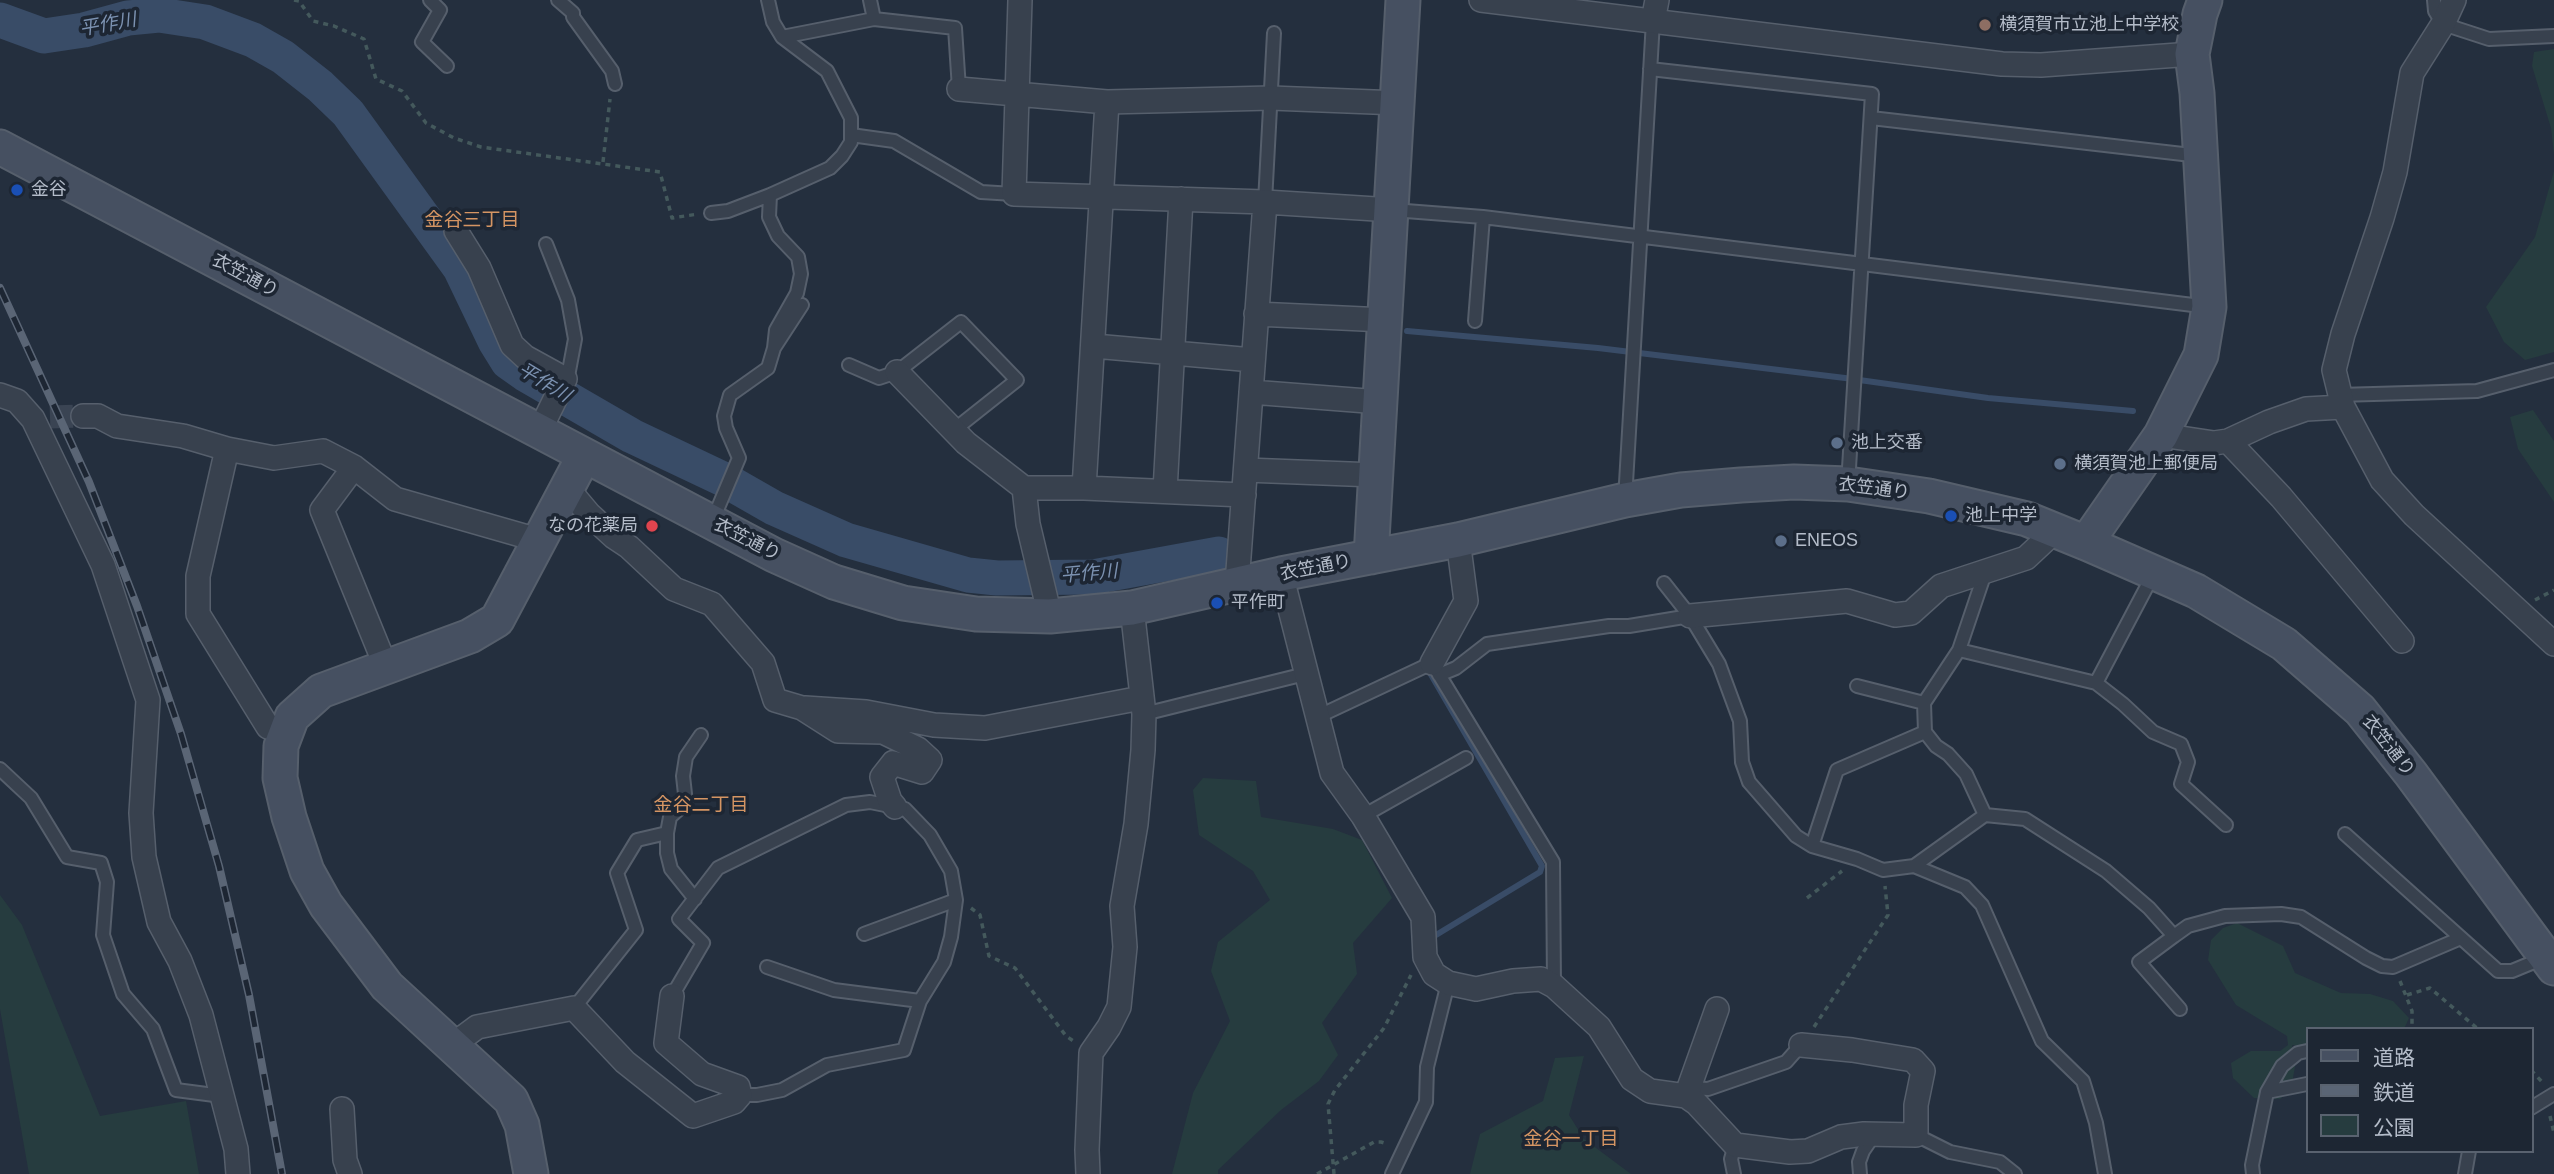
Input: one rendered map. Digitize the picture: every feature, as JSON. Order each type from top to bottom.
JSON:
[{"type":"street","points":[[1020,0],[1014,194],[1265,202],[1392,210]]},
{"type":"street","points":[[1371,557],[1403,0]]},
{"type":"street","points":[[1481,0],[1655,10],[2002,64],[2041,65],[2192,54]]},
{"type":"street","points":[[2086,543],[2161,435],[2183,396],[2201,355],[2209,307],[2201,156],[2192,54],[2205,0]]},
{"type":"street","points":[[2454,0],[2443,24],[2412,73],[2392,183],[2334,370],[2341,401],[2382,480],[2414,515],[2554,644]]},
{"type":"street","points":[[959,89],[1107,102],[1271,98],[1399,103]]},
{"type":"street","points":[[1084,488],[1107,102]]},
{"type":"street","name":"衣笠通り","points":[[0,147],[774,555],[835,582],[903,603],[976,614],[1050,615],[1132,608],[1281,574],[1458,540],[1625,500],[1681,490],[1741,485],[1794,482],[1848,485],[1929,496],[2026,519],[2196,591],[2284,644],[2360,710],[2548,952]]},
{"type":"street","points":[[1165,491],[1181,199]]},
{"type":"street","points":[[1237,584],[1265,202]]},
{"type":"street","points":[[456,231],[479,268],[512,345],[525,357],[565,379],[540,430]]},
{"type":"street","points":[[1256,314],[1385,320]]},
{"type":"street","points":[[1094,346],[1253,360]]},
{"type":"street","points":[[897,372],[966,443],[1024,488],[1244,495]]},
{"type":"street","points":[[1251,392],[1380,402]]},
{"type":"street","points":[[0,395],[17,401],[42,418],[103,565],[148,700],[141,813],[144,857],[159,922],[180,961],[201,1015],[236,1149],[238,1174]]},
{"type":"street","points":[[2161,435],[2214,443],[2228,441],[2269,422],[2306,409],[2341,401]]},
{"type":"street","points":[[83,416],[99,416],[117,426],[183,436],[227,449],[274,458],[323,451],[354,467],[395,499],[538,540]]},
{"type":"street","points":[[2228,441],[2281,496],[2402,641]]},
{"type":"street","points":[[227,449],[198,576],[198,614],[268,727],[286,731]]},
{"type":"street","points":[[531,1174],[522,1125],[511,1100],[479,1069],[450,1047],[387,986],[350,940],[320,894],[307,871],[289,817],[280,779],[281,746],[292,717],[321,691],[470,636],[497,620],[584,456]]},
{"type":"street","points":[[354,467],[322,510],[386,667]]},
{"type":"street","points":[[1246,470],[1375,475]]},
{"type":"street","points":[[1024,488],[1028,524],[1050,615]]},
{"type":"street","points":[[568,489],[589,514],[674,589],[712,604],[763,663],[775,700],[802,708],[866,712],[934,724],[985,728],[1142,706]]},
{"type":"street","points":[[1690,616],[1847,601],[1895,615],[1910,613],[1941,586],[2026,558],[2056,530]]},
{"type":"street","points":[[1435,669],[1466,601],[1458,540]]},
{"type":"street","points":[[1281,574],[1332,773],[1363,816],[1423,917],[1425,957],[1434,974],[1448,983],[1476,989],[1513,981],[1541,979],[1554,986],[1599,1027],[1632,1079],[1650,1091],[1689,1092]]},
{"type":"street","points":[[1088,1174],[1091,1053],[1110,1027],[1119,1007],[1125,947],[1122,906],[1136,824],[1143,750],[1142,706],[1132,608]]},
{"type":"street","points":[[802,708],[838,732],[883,732],[918,749],[930,760],[922,772],[893,763],[882,777],[895,807]]},
{"type":"street","points":[[450,1047],[477,1027],[574,1008],[625,1062],[692,1115],[734,1102],[740,1095],[738,1087],[702,1074],[666,1043],[672,996]]},
{"type":"street","points":[[1689,1092],[1717,1009]]},
{"type":"street","points":[[1689,1092],[1735,1144],[1790,1152],[1808,1151],[1841,1137],[1916,1135],[1916,1105],[1923,1071],[1913,1060],[1801,1045]]},
{"type":"street","points":[[342,1110],[345,1160],[350,1174]]},
{"type":"lane","points":[[430,0],[440,10],[422,42],[447,66]]},
{"type":"lane","points":[[558,0],[573,13],[573,18],[612,71],[615,84]]},
{"type":"lane","points":[[711,213],[728,211],[770,195],[830,167],[842,156],[851,142],[851,118],[827,71],[782,37],[773,22],[768,0]]},
{"type":"lane","points":[[870,0],[874,19]]},
{"type":"lane","points":[[2434,0],[2435,11],[2443,24],[2489,39],[2554,36]]},
{"type":"lane","points":[[1625,500],[1655,10]]},
{"type":"lane","points":[[782,37],[874,19],[955,28],[959,89]]},
{"type":"lane","points":[[1265,202],[1274,33]]},
{"type":"lane","points":[[1650,69],[1872,94],[1848,485]]},
{"type":"lane","points":[[1871,118],[2201,156]]},
{"type":"lane","points":[[851,135],[894,141],[981,192],[1014,194]]},
{"type":"lane","points":[[712,523],[739,458],[726,428],[724,416],[730,395],[768,368],[776,330],[797,293],[801,274],[798,257],[778,236],[769,217],[770,195]]},
{"type":"lane","points":[[1392,210],[1483,217],[2209,307]]},
{"type":"lane","points":[[1475,321],[1483,217]]},
{"type":"lane","points":[[546,244],[568,300],[575,340],[565,379]]},
{"type":"lane","points":[[774,348],[802,305]]},
{"type":"lane","points":[[849,365],[879,378],[897,372],[961,323],[1017,380],[954,430]]},
{"type":"lane","points":[[2341,401],[2477,391],[2554,370]]},
{"type":"lane","points":[[1985,573],[1959,650],[1924,703],[1925,732],[1966,774],[1985,815]]},
{"type":"lane","points":[[2096,683],[2154,573]]},
{"type":"lane","points":[[1664,583],[1690,616],[1719,664],[1740,721],[1742,762],[1749,782],[1796,836],[1812,846],[1883,870],[1914,866],[1985,815],[2025,819],[2106,871],[2149,908],[2174,936]]},
{"type":"lane","points":[[1317,718],[1435,669],[1456,668],[1486,644],[1690,616]]},
{"type":"lane","points":[[1959,650],[2096,683],[2153,732],[2181,744],[2189,762],[2181,784],[2226,825]]},
{"type":"lane","points":[[1435,669],[1553,862],[1554,986]]},
{"type":"lane","points":[[1142,706],[1306,674]]},
{"type":"lane","points":[[1857,685],[1924,703]]},
{"type":"lane","points":[[1812,846],[1837,770],[1925,732]]},
{"type":"lane","points":[[695,899],[671,869],[667,853],[667,833],[670,817],[686,803],[683,776],[686,757],[701,735]]},
{"type":"lane","points":[[1363,816],[1466,758]]},
{"type":"lane","points":[[0,769],[31,798],[67,858],[102,863],[107,882],[103,935],[123,995],[153,1029],[176,1090],[222,1096]]},
{"type":"lane","points":[[672,996],[703,943],[679,919],[718,868],[846,805],[870,802],[905,809],[930,835],[951,871],[956,900],[951,937],[944,962],[920,1001],[904,1050],[827,1065],[782,1090],[740,1095]]},
{"type":"lane","points":[[574,1008],[636,930],[617,873],[637,841],[667,833]]},
{"type":"lane","points":[[2345,834],[2498,971],[2512,971],[2548,952]]},
{"type":"lane","points":[[1914,866],[1965,887],[1982,905],[2042,1041],[2083,1081],[2096,1123],[2105,1174]]},
{"type":"lane","points":[[864,934],[956,900]]},
{"type":"lane","points":[[2180,1009],[2139,962],[2188,926],[2225,916],[2301,917],[2382,966],[2393,967],[2461,938]]},
{"type":"lane","points":[[767,967],[834,990],[920,1001]]},
{"type":"lane","points":[[1392,1174],[1426,1102],[1427,1067],[1448,983]]},
{"type":"lane","points":[[1689,1092],[1708,1089],[1786,1062],[1801,1045]]},
{"type":"lane","points":[[2253,1174],[2252,1165],[2267,1092],[2282,1066],[2298,1053],[2306,1051]]},
{"type":"lane","points":[[2267,1092],[2306,1084]]},
{"type":"lane","points":[[2533,1107],[2554,1094]]},
{"type":"lane","points":[[1860,1174],[1859,1162],[1874,1135]]},
{"type":"lane","points":[[1916,1135],[1950,1152],[2000,1163],[2015,1174]]},
{"type":"lane","points":[[1734,1174],[1731,1159],[1735,1144]]},
{"type":"lane","points":[[2465,1174],[2469,1153]]},
{"type":"path","points":[[294,0],[299,1],[313,21],[334,26],[365,39],[376,79],[402,91],[426,123],[454,138],[481,147],[660,172],[672,218],[711,213]]},
{"type":"path","points":[[603,162],[611,94],[615,84]]},
{"type":"path","points":[[1807,898],[1857,859]]},
{"type":"path","points":[[1801,1045],[1888,915],[1883,870]]},
{"type":"path","points":[[956,900],[968,905],[980,915],[989,956],[1015,968],[1066,1036],[1091,1053]]},
{"type":"path","points":[[1334,1174],[1328,1104],[1335,1090],[1384,1028],[1415,967],[1425,957]]},
{"type":"path","points":[[2393,967],[2407,995],[2412,1012],[2412,1027]]},
{"type":"path","points":[[2407,995],[2430,988],[2477,1027]]},
{"type":"path","points":[[1317,1174],[1374,1142],[1381,1142],[1402,1151]]},
{"type":"green space","points":[[2554,49],[2554,155],[2551,128],[2532,66],[2534,52]]},
{"type":"green space","points":[[2554,171],[2554,352],[2525,360],[2504,342],[2486,307],[2535,237]]},
{"type":"green space","points":[[2533,410],[2554,441],[2554,502],[2518,449],[2510,417]]},
{"type":"green space","points":[[1203,778],[1256,781],[1261,817],[1333,829],[1362,840],[1392,898],[1353,943],[1357,974],[1322,1023],[1338,1055],[1319,1081],[1281,1110],[1218,1170],[1218,1174],[1172,1174],[1193,1093],[1230,1021],[1211,971],[1218,942],[1270,900],[1253,871],[1199,835],[1193,790]]},
{"type":"green space","points":[[0,895],[22,925],[100,1116],[186,1101],[199,1174],[29,1174],[0,1009]]},
{"type":"green space","points":[[2237,923],[2283,946],[2295,973],[2341,993],[2370,994],[2393,1001],[2409,1018],[2405,1027],[2306,1027],[2306,1047],[2292,1045],[2296,1061],[2291,1089],[2280,1099],[2254,1098],[2233,1078],[2231,1063],[2251,1051],[2280,1051],[2288,1045],[2287,1036],[2236,1005],[2208,960],[2211,940],[2223,928]]},
{"type":"green space","points":[[1584,1056],[1569,1115],[1584,1139],[1631,1174],[1470,1174],[1480,1134],[1543,1101],[1555,1058]]},
{"type":"waterway","name":"平作川","points":[[0,20],[44,36],[84,30],[128,18],[159,15],[205,22],[253,40],[283,57],[320,86],[348,113],[460,268],[508,362],[632,436],[725,480],[774,508],[846,540],[968,575],[997,578],[1093,577],[1219,554]]},
{"type":"waterway","points":[[1407,331],[1598,348],[1988,398],[2133,411]]},
{"type":"waterway","points":[[1426,666],[1542,866],[1540,872],[1436,935]]},
{"type":"tunnel","points":[[50,417],[83,416]]},
{"type":"railway","points":[[0,288],[89,482],[137,606],[181,734],[219,866],[249,995],[282,1174]]},
{"type":"place","name":"横須賀市立池上中学校","points":[[1985,25]]},
{"type":"place","name":"金谷","points":[[17,190]]},
{"type":"place","name":"池上交番","points":[[1837,443]]},
{"type":"place","name":"横須賀池上郵便局","points":[[2060,464]]},
{"type":"place","name":"池上中学","points":[[1951,516]]},
{"type":"place","name":"なの花薬局","points":[[652,526]]},
{"type":"place","name":"ENEOS","points":[[1781,541]]},
{"type":"place","name":"平作町","points":[[1217,603]]},
{"type":"district","name":"金谷三丁目","points":[[472,221]]},
{"type":"district","name":"金谷二丁目","points":[[701,806]]},
{"type":"district","name":"金谷一丁目","points":[[1571,1140]]}]
